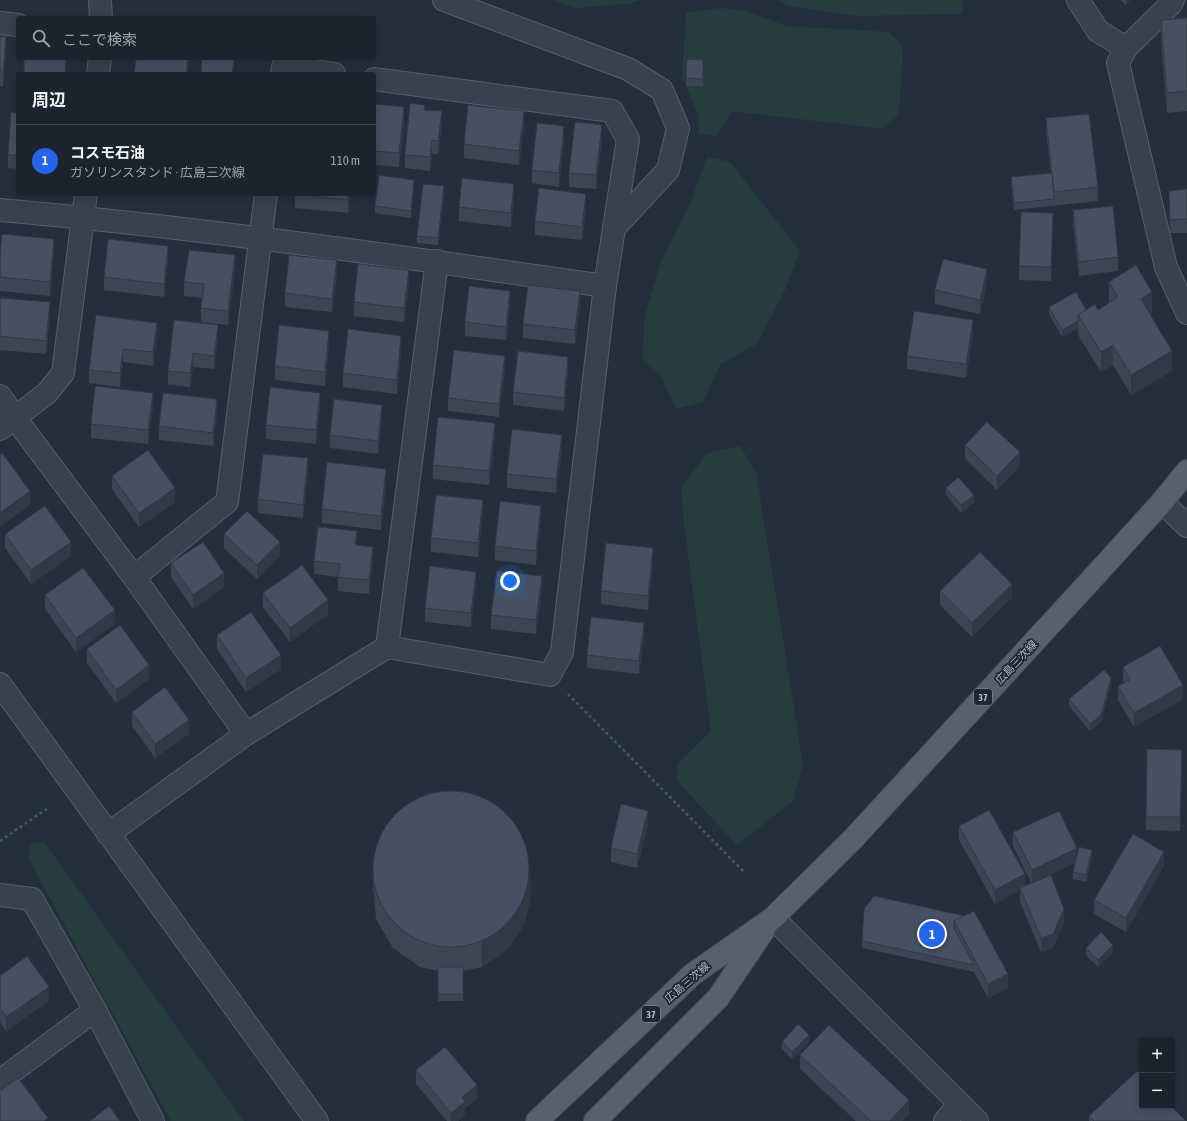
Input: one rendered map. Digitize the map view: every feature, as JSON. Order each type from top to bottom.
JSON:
[{"type":"main road","name":"広島三次線","points":[[538,1121],[693,974],[773,918],[853,840],[1162,502],[1187,470]]},
{"type":"main road","name":"広島三次線","points":[[595,1121],[718,998],[773,918]]},
{"type":"street","points":[[100,0],[101,16]]},
{"type":"street","points":[[444,0],[628,69],[662,90],[678,128],[668,170],[614,228]]},
{"type":"street","points":[[1078,0],[1098,31],[1126,48]]},
{"type":"street","points":[[1173,0],[1170,5],[1126,48],[1118,63],[1166,267],[1187,313]]},
{"type":"street","points":[[0,23],[16,25]]},
{"type":"street","points":[[98,72],[100,60]]},
{"type":"street","points":[[282,72],[283,67],[319,72]]},
{"type":"street","points":[[108,834],[246,734],[387,648],[550,675],[562,652],[605,286],[628,139],[612,111],[376,79]]},
{"type":"street","points":[[7,423],[46,393],[63,373],[86,196]]},
{"type":"street","points":[[134,577],[227,502],[266,196]]},
{"type":"street","points":[[0,210],[260,238],[437,261],[605,286]]},
{"type":"street","points":[[387,648],[437,261]]},
{"type":"street","points":[[0,396],[7,423],[134,577],[246,734]]},
{"type":"street","points":[[1162,502],[1187,526]]},
{"type":"street","points":[[0,684],[317,1121]]},
{"type":"street","points":[[0,895],[32,899],[95,1010],[153,1121]]},
{"type":"street","points":[[773,918],[977,1121]]},
{"type":"street","points":[[0,1081],[95,1010]]},
{"type":"street","points":[[945,1121],[960,1104]]},
{"type":"path","points":[[564,689],[745,873]]},
{"type":"path","points":[[0,841],[48,808]]},
{"type":"green space","points":[[552,0],[642,0],[627,4],[575,8]]},
{"type":"green space","points":[[777,0],[963,0],[962,14],[857,16],[787,6]]},
{"type":"green space","points":[[720,8],[747,11],[786,26],[889,32],[903,46],[899,115],[882,129],[733,111],[716,136],[699,134],[698,116],[682,78],[686,13]]},
{"type":"green space","points":[[707,157],[730,162],[800,251],[786,288],[757,344],[720,365],[703,402],[676,409],[662,378],[643,360],[644,318],[661,262],[691,201]]},
{"type":"green space","points":[[740,446],[756,472],[803,764],[793,801],[737,845],[676,780],[678,763],[711,731],[684,523],[681,488],[707,453]]},
{"type":"green space","points":[[44,842],[244,1121],[171,1121],[28,858],[29,844]]},
{"type":"building","points":[[1187,18],[1187,91],[1167,93],[1161,20]]},
{"type":"building","points":[[0,36],[6,37],[3,72],[0,72]]},
{"type":"building","points":[[687,59],[703,60],[703,79],[686,78]]},
{"type":"building","points":[[24,60],[66,60],[65,72],[24,72]]},
{"type":"building","points":[[136,60],[188,60],[186,72],[134,72]]},
{"type":"building","points":[[202,60],[234,60],[232,72],[201,72]]},
{"type":"building","points":[[410,103],[425,105],[424,110],[442,111],[438,141],[432,140],[430,157],[405,155]]},
{"type":"building","points":[[376,104],[404,107],[399,153],[376,151]]},
{"type":"building","points":[[468,105],[524,111],[519,151],[464,144]]},
{"type":"building","points":[[11,112],[16,113],[16,155],[8,155]]},
{"type":"building","points":[[1089,114],[1098,187],[1054,192],[1046,118]]},
{"type":"building","points":[[575,122],[602,125],[596,175],[569,173]]},
{"type":"building","points":[[537,123],[564,126],[559,173],[532,170]]},
{"type":"building","points":[[1052,173],[1054,199],[1014,203],[1011,177]]},
{"type":"building","points":[[379,175],[414,180],[411,211],[375,206]]},
{"type":"building","points":[[462,178],[514,184],[511,213],[459,207]]},
{"type":"building","points":[[423,184],[444,186],[438,238],[417,236]]},
{"type":"building","points":[[539,188],[586,194],[582,227],[535,221]]},
{"type":"building","points":[[1187,189],[1187,219],[1170,220],[1169,191]]},
{"type":"building","points":[[314,196],[348,196],[348,200]]},
{"type":"building","points":[[1113,206],[1118,257],[1079,262],[1073,210]]},
{"type":"building","points":[[1021,212],[1053,213],[1051,267],[1019,266]]},
{"type":"building","points":[[2,234],[54,239],[50,282],[0,277]]},
{"type":"building","points":[[108,239],[168,246],[164,284],[104,277]]},
{"type":"building","points":[[189,250],[235,255],[228,311],[201,308],[204,284],[184,282]]},
{"type":"building","points":[[289,255],[337,260],[332,299],[285,293]]},
{"type":"building","points":[[943,259],[987,269],[980,300],[935,290]]},
{"type":"building","points":[[358,264],[409,270],[404,308],[354,302]]},
{"type":"building","points":[[1136,265],[1152,292],[1141,299],[1172,351],[1131,375],[1113,345],[1101,352],[1078,315],[1095,304],[1098,310],[1118,297],[1109,282]]},
{"type":"building","points":[[528,285],[580,291],[575,330],[523,324]]},
{"type":"building","points":[[469,286],[510,291],[506,327],[465,322]]},
{"type":"building","points":[[1076,292],[1086,310],[1078,315],[1078,321],[1062,330],[1049,307]]},
{"type":"building","points":[[0,298],[50,302],[46,341],[0,336]]},
{"type":"building","points":[[914,311],[973,320],[966,364],[907,356]]},
{"type":"building","points":[[96,315],[157,323],[153,352],[123,349],[120,373],[89,370]]},
{"type":"building","points":[[174,320],[218,325],[214,356],[193,353],[190,373],[168,371]]},
{"type":"building","points":[[279,325],[329,331],[325,372],[275,366]]},
{"type":"building","points":[[348,329],[401,336],[397,380],[343,373]]},
{"type":"building","points":[[454,350],[505,356],[499,404],[448,398]]},
{"type":"building","points":[[518,351],[568,357],[564,398],[513,392]]},
{"type":"building","points":[[95,386],[153,393],[148,430],[91,424]]},
{"type":"building","points":[[270,387],[320,393],[316,430],[266,425]]},
{"type":"building","points":[[163,393],[217,399],[213,433],[159,426]]},
{"type":"building","points":[[334,399],[382,405],[378,441],[330,435]]},
{"type":"building","points":[[438,417],[495,423],[489,471],[433,465]]},
{"type":"building","points":[[987,422],[1020,452],[997,476],[965,445]]},
{"type":"building","points":[[512,429],[562,435],[556,479],[507,474]]},
{"type":"building","points":[[148,450],[175,488],[139,513],[112,476]]},
{"type":"building","points":[[2,453],[30,491],[0,513],[0,454]]},
{"type":"building","points":[[263,454],[308,458],[303,505],[258,499]]},
{"type":"building","points":[[327,462],[386,469],[381,516],[322,509]]},
{"type":"building","points":[[958,477],[974,495],[961,505],[946,488]]},
{"type":"building","points":[[436,495],[483,500],[478,543],[431,538]]},
{"type":"building","points":[[500,501],[541,506],[536,551],[495,546]]},
{"type":"building","points":[[45,506],[71,542],[31,570],[5,534]]},
{"type":"building","points":[[247,511],[280,542],[257,565],[224,534]]},
{"type":"building","points":[[318,527],[357,531],[355,545],[373,547],[369,580],[338,577],[340,564],[314,561]]},
{"type":"building","points":[[203,542],[224,573],[193,595],[171,563]]},
{"type":"building","points":[[606,543],[653,548],[648,596],[601,591]]},
{"type":"building","points":[[980,552],[1012,584],[972,623],[940,591]]},
{"type":"building","points":[[302,565],[328,600],[290,628],[263,593]]},
{"type":"building","points":[[430,566],[476,572],[471,613],[425,608]]},
{"type":"building","points":[[83,568],[115,610],[76,638],[45,595]]},
{"type":"building","points":[[497,571],[542,576],[536,620],[491,615]]},
{"type":"building","points":[[251,612],[281,655],[246,678],[217,635]]},
{"type":"building","points":[[591,617],[644,623],[639,661],[587,655]]},
{"type":"building","points":[[120,625],[149,665],[116,690],[87,649]]},
{"type":"building","points":[[1160,646],[1183,685],[1134,713],[1118,686],[1130,680],[1123,667]]},
{"type":"building","points":[[1104,670],[1111,678],[1101,715],[1090,724],[1069,699]]},
{"type":"building","points":[[165,687],[189,720],[155,744],[132,712]]},
{"type":"building","points":[[1147,749],[1182,750],[1180,817],[1146,817]]},
{"type":"building","points":[[443,791],[459,791],[474,794],[488,800],[501,809],[511,819],[520,832],[526,846],[529,869],[528,884],[520,906],[511,919],[501,929],[488,938],[474,944],[459,947],[443,947],[428,944],[414,938],[401,929],[391,919],[382,906],[376,892],[373,877],[373,861],[376,846],[382,832],[391,819],[401,809],[414,800],[428,794]]},
{"type":"building","points":[[621,804],[648,811],[637,854],[611,848]]},
{"type":"building","points":[[989,810],[1025,874],[995,890],[959,826]]},
{"type":"building","points":[[1059,811],[1077,848],[1032,870],[1013,832]]},
{"type":"building","points":[[1133,834],[1164,852],[1126,918],[1094,900]]},
{"type":"building","points":[[1079,847],[1092,850],[1086,875],[1073,872]]},
{"type":"building","points":[[1051,875],[1064,909],[1053,934],[1041,938],[1020,888]]},
{"type":"building","points":[[874,896],[965,916],[954,921],[954,928],[974,965],[862,941],[864,909]]},
{"type":"building","points":[[974,911],[1008,974],[988,984],[954,921]]},
{"type":"building","points":[[1101,932],[1113,945],[1098,960],[1086,948]]},
{"type":"building","points":[[27,956],[49,987],[6,1017],[0,1008],[0,976]]},
{"type":"building","points":[[438,967],[463,967],[463,994],[438,994]]},
{"type":"building","points":[[798,1024],[809,1035],[792,1052],[782,1042]]},
{"type":"building","points":[[829,1025],[909,1100],[890,1121],[871,1121],[800,1055]]},
{"type":"building","points":[[445,1047],[477,1085],[462,1097],[465,1102],[451,1113],[416,1070]]},
{"type":"building","points":[[1137,1071],[1139,1073],[1139,1109],[1174,1109],[1186,1121],[1094,1121],[1089,1116]]},
{"type":"building","points":[[18,1078],[48,1118],[44,1121],[0,1121],[0,1091]]},
{"type":"building","points":[[109,1106],[120,1121],[90,1121]]},
{"type":"place","name":"コスモ石油","points":[[932,934]]}]
